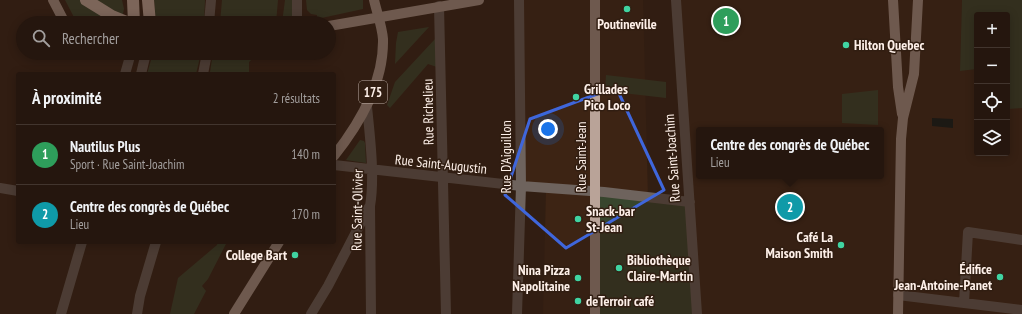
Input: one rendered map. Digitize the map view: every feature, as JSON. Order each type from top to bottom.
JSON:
[{"type":"highway","points":[[86,0],[112,16]]},
{"type":"highway","points":[[132,0],[133,16]]},
{"type":"highway","points":[[148,0],[149,16]]},
{"type":"main road","points":[[53,0],[61,16]]},
{"type":"main road","name":"175","points":[[336,153],[367,107],[378,78],[383,39],[374,0]]},
{"type":"main road","points":[[336,25],[479,0]]},
{"type":"main road","name":"Rue Saint-Jean","points":[[595,0],[595,314]]},
{"type":"main road","points":[[893,0],[897,80],[903,118]]},
{"type":"main road","points":[[898,314],[901,139],[903,118],[914,74],[918,0]]},
{"type":"main road","points":[[234,314],[278,244]]},
{"type":"street","points":[[210,16],[211,0]]},
{"type":"street","points":[[297,0],[297,16]]},
{"type":"street","name":"Rue D'Aiguillon","points":[[517,314],[520,186],[519,0]]},
{"type":"street","name":"Rue Saint-Joachim","points":[[676,0],[697,314]]},
{"type":"street","name":"Rue Richelieu","points":[[439,6],[446,314]]},
{"type":"street","points":[[126,72],[129,60]]},
{"type":"street","points":[[141,72],[144,60]]},
{"type":"street","points":[[203,72],[206,60]]},
{"type":"street","name":"Rue Saint-Olivier","points":[[367,107],[372,170],[370,206],[370,314]]},
{"type":"street","name":"Rue Saint-Augustin","points":[[336,165],[520,186],[690,202]]},
{"type":"street","points":[[0,188],[16,191]]},
{"type":"street","points":[[311,314],[328,286],[370,206]]},
{"type":"street","points":[[964,303],[968,232],[1022,240]]},
{"type":"street","points":[[61,314],[81,244]]},
{"type":"street","points":[[138,314],[140,296],[155,244]]},
{"type":"street","points":[[898,295],[1022,310]]},
{"type":"highlighted area","points":[[616,87],[664,190],[566,248],[505,195],[530,119]]},
{"type":"shaded area","points":[[519,0],[643,0],[648,198],[595,314],[543,314],[546,189],[521,186]]},
{"type":"shaded area","points":[[676,0],[962,0],[960,71],[974,69],[974,156],[1010,156],[1010,108],[1022,108],[1022,314],[697,314]]},
{"type":"shaded area","points":[[932,118],[953,119],[953,128],[932,126]]},
{"type":"green space","points":[[65,0],[122,0],[124,9],[122,16],[73,16]]},
{"type":"green space","points":[[154,0],[205,0],[204,16],[155,16]]},
{"type":"green space","points":[[222,0],[278,0],[277,16],[221,16]]},
{"type":"green space","points":[[285,0],[293,0],[293,16],[283,16]]},
{"type":"green space","points":[[306,0],[363,0],[363,9],[331,16],[317,16],[311,14],[307,10]]},
{"type":"green space","points":[[962,0],[1022,0],[1022,108],[1010,109],[1010,12],[974,12],[974,69],[960,71]]},
{"type":"green space","points":[[429,27],[395,64],[398,32]]},
{"type":"green space","points":[[435,39],[437,67],[428,64],[390,108],[387,105],[395,82]]},
{"type":"green space","points":[[151,60],[199,60],[196,72],[148,72]]},
{"type":"green space","points":[[212,60],[251,60],[249,62],[249,72],[210,72]]},
{"type":"green space","points":[[606,75],[666,82],[666,98],[605,91]]},
{"type":"green space","points":[[878,90],[878,125],[842,123],[842,94]]},
{"type":"green space","points":[[360,140],[364,141],[365,143],[366,163],[346,160]]},
{"type":"green space","points":[[595,192],[690,202],[697,314],[595,314]]},
{"type":"green space","points":[[226,244],[208,279],[202,286],[206,291],[194,314],[170,314],[178,278],[217,245]]},
{"type":"place","name":"Poutineville","points":[[627,9]]},
{"type":"place","name":"Nautilus Plus","points":[[726,21]]},
{"type":"place","name":"Hilton Quebec","points":[[846,45]]},
{"type":"place","name":"Grillades Pico Loco","points":[[576,97]]},
{"type":"place","name":"Centre des congrès de Québec","points":[[790,207]]},
{"type":"place","name":"Snack-bar St-Jean","points":[[578,219]]},
{"type":"place","name":"Café La Maison Smith","points":[[841,245]]},
{"type":"place","name":"College Bart","points":[[295,255]]},
{"type":"place","name":"Bibliothèque Claire-Martin","points":[[619,268]]},
{"type":"place","name":"Édifice Jean-Antoine-Panet","points":[[1000,277]]},
{"type":"place","name":"Nina Pizza Napolitaine","points":[[578,278]]},
{"type":"place","name":"deTerroir café","points":[[578,301]]}]
